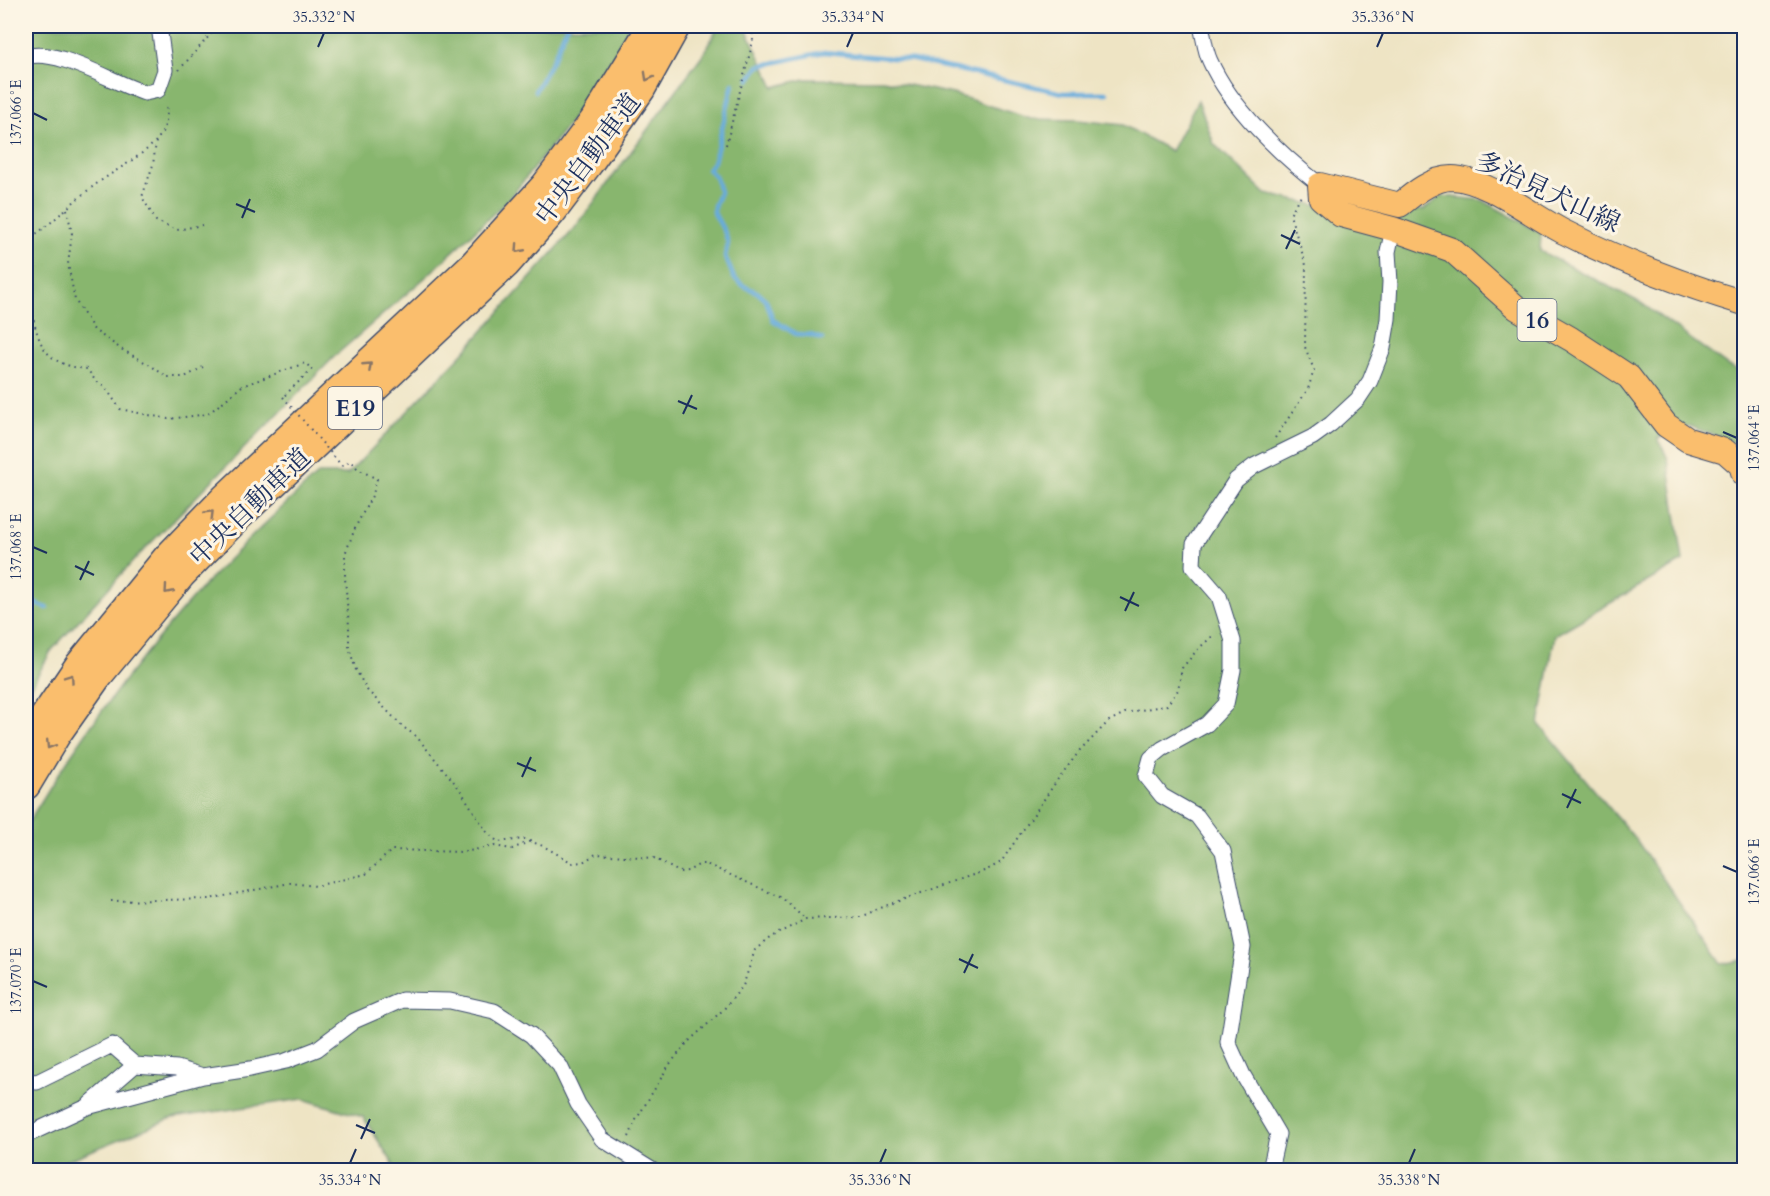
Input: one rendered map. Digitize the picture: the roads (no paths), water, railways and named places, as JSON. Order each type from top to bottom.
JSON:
[{"type":"highway","name":"中央自動車道","points":[[26,744],[80,664],[166,559],[225,498],[474,264],[545,186],[593,122],[652,26]]},
{"type":"highway","name":"中央自動車道","points":[[26,785],[56,735],[97,677],[181,575],[241,514],[506,264],[552,212],[590,163],[641,89],[676,26]]},
{"type":"main road","name":"多治見犬山線","points":[[1320,185],[1400,205],[1413,194],[1439,180],[1452,178],[1473,183],[1515,203],[1565,233],[1643,268],[1744,303]]},
{"type":"main road","name":"16","points":[[1320,185],[1321,198],[1341,214],[1452,250],[1517,308],[1580,344],[1629,378],[1666,425],[1688,440],[1725,451],[1741,465],[1744,475]]},
{"type":"street","points":[[26,57],[45,55],[61,58],[145,93],[158,90],[165,70],[159,26]]},
{"type":"street","points":[[1201,26],[1209,59],[1222,84],[1284,157],[1320,185]]},
{"type":"street","points":[[1270,1170],[1278,1134],[1243,1075],[1228,1042],[1243,947],[1223,852],[1197,816],[1162,796],[1146,776],[1151,758],[1161,749],[1207,724],[1226,704],[1233,670],[1233,641],[1219,596],[1193,567],[1194,544],[1236,480],[1254,465],[1313,437],[1331,424],[1358,399],[1370,381],[1383,348],[1388,319],[1390,282],[1388,252],[1393,229]]},
{"type":"street","points":[[26,1137],[87,1107],[203,1076],[286,1061],[317,1048],[354,1021],[402,1000],[450,1001],[494,1011],[531,1035],[560,1066],[579,1104],[602,1138],[625,1155],[652,1170]]},
{"type":"street","points":[[26,1081],[37,1082],[112,1045],[135,1065],[177,1068],[203,1076]]},
{"type":"street","points":[[87,1107],[135,1065]]},
{"type":"waterway","points":[[535,91],[553,59],[567,26]]},
{"type":"waterway","points":[[749,80],[759,66],[824,52],[913,60],[1063,93],[1107,93]]},
{"type":"waterway","points":[[733,84],[714,161],[708,169],[715,176],[720,192],[714,206],[714,213],[728,243],[725,256],[734,278],[766,300],[773,320],[796,334],[822,339]]},
{"type":"waterway","points":[[26,600],[47,608]]}]
